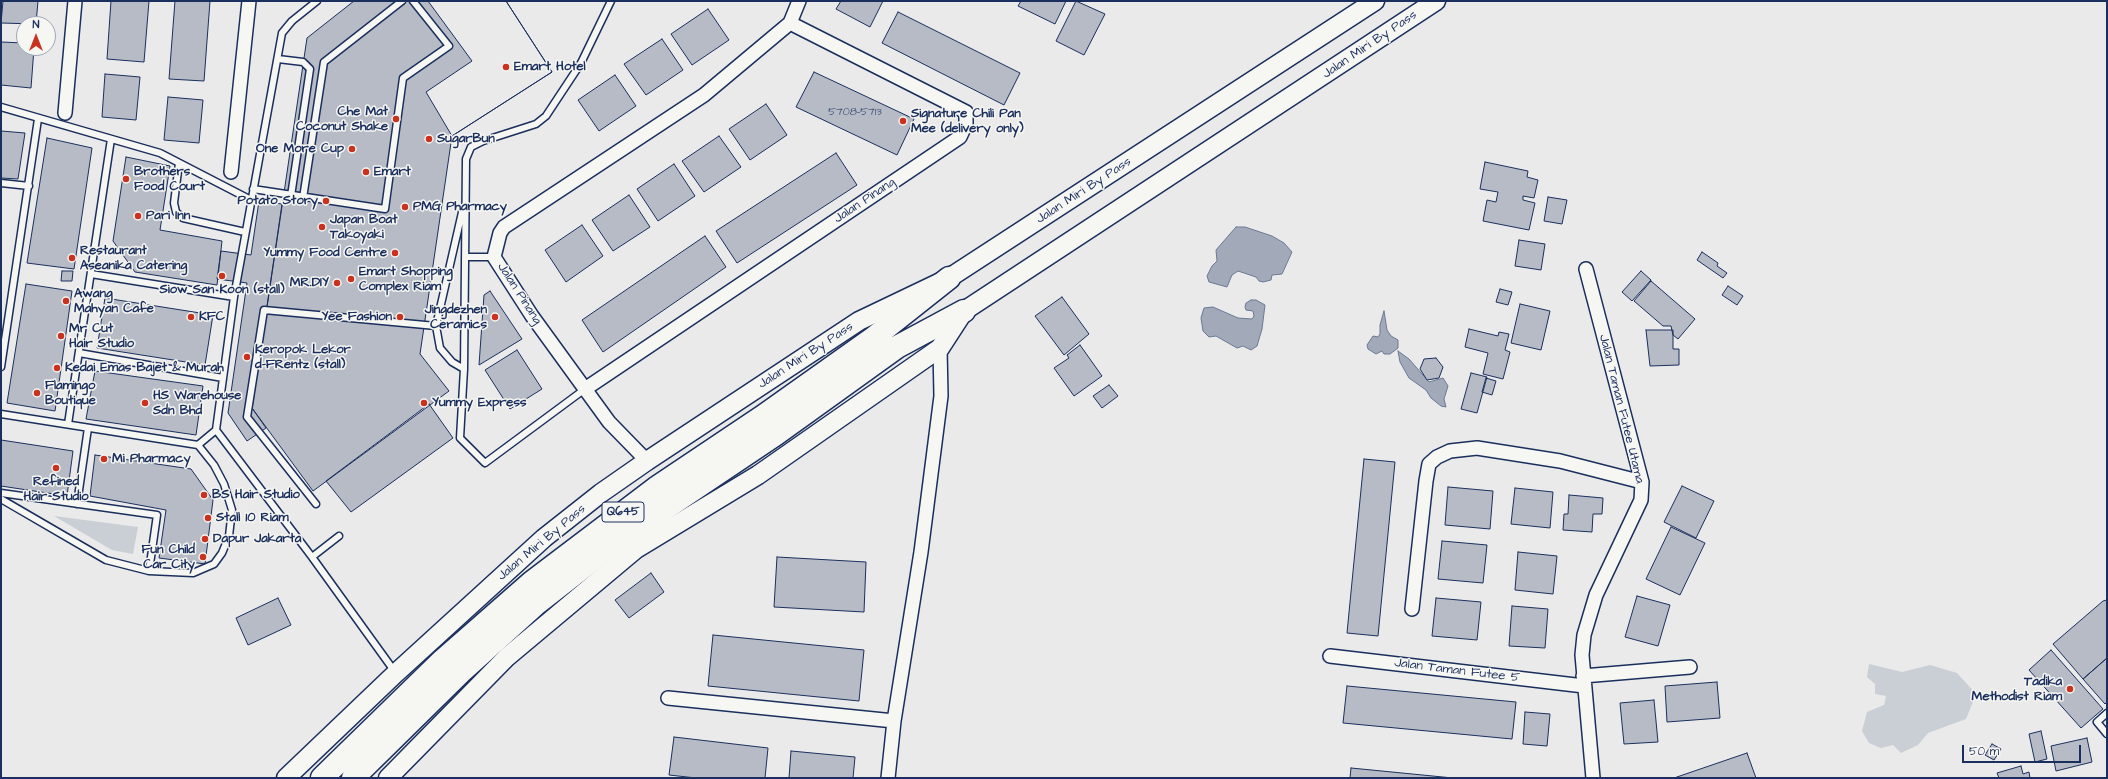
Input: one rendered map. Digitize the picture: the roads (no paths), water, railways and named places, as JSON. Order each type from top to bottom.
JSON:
[{"type":"highway","name":"Q645","points":[[322,778],[443,660],[532,582],[656,488],[762,417],[872,339],[949,278]]},
{"type":"highway","name":"Q645","points":[[353,778],[474,660],[536,604],[618,540],[776,434],[897,347],[964,311]]},
{"type":"main road","name":"Jalan Miri By Pass","points":[[286,778],[396,673],[544,538],[647,461],[859,321],[949,278],[1375,1]]},
{"type":"main road","name":"Jalan Miri By Pass","points":[[388,778],[507,657],[636,550],[758,475],[940,348],[964,311],[1436,1]]},
{"type":"street","points":[[64,112],[74,1]]},
{"type":"street","points":[[230,172],[249,1]]},
{"type":"street","name":"Jalan Pinang","points":[[647,461],[609,422],[532,316],[494,257],[500,233],[504,226],[704,95],[790,23],[799,1]]},
{"type":"street","name":"Jalan Pinang","points":[[585,389],[960,137],[966,124],[966,112],[790,23]]},
{"type":"street","name":"Jalan Taman Futee Utama","points":[[1586,269],[1642,482],[1641,500],[1596,595],[1584,635],[1582,655],[1593,778]]},
{"type":"street","points":[[888,778],[894,721],[921,552],[942,396],[940,348]]},
{"type":"street","points":[[1412,609],[1426,480],[1429,464],[1437,457],[1450,451],[1477,448],[1560,461],[1642,482]]},
{"type":"street","name":"Jalan Taman Futee 5","points":[[1330,656],[1584,681],[1690,667]]},
{"type":"street","points":[[668,698],[894,721]]},
{"type":"lane","points":[[198,445],[216,430],[234,297],[282,33],[292,21],[316,1]]},
{"type":"lane","points":[[303,198],[324,62],[402,1]]},
{"type":"lane","points":[[253,189],[303,198],[385,209],[403,78],[449,46],[413,1]]},
{"type":"lane","points":[[585,389],[485,463],[460,438],[464,369],[466,159],[471,147],[483,140],[536,124],[546,116],[581,63],[611,1]]},
{"type":"lane","points":[[278,58],[303,62],[310,69],[290,196]]},
{"type":"lane","points":[[1,108],[160,153],[251,200]]},
{"type":"lane","points":[[1,367],[3,337],[29,186],[38,118]]},
{"type":"lane","points":[[68,424],[111,139]]},
{"type":"lane","points":[[179,163],[174,203],[176,212],[183,218],[245,232]]},
{"type":"lane","points":[[1,183],[29,186]]},
{"type":"lane","points":[[464,369],[452,362],[440,348],[436,326],[466,195]]},
{"type":"lane","points":[[465,257],[494,257]]},
{"type":"lane","points":[[91,274],[234,297]]},
{"type":"lane","points":[[316,504],[247,417],[264,310],[436,326]]},
{"type":"lane","points":[[79,353],[223,378]]},
{"type":"lane","points":[[1,414],[198,445],[214,465],[224,484],[232,510],[230,536],[222,553],[214,564],[193,573],[149,571],[106,560],[1,499]]},
{"type":"lane","points":[[77,504],[88,428]]},
{"type":"lane","points":[[216,430],[312,557],[396,673]]},
{"type":"lane","points":[[1,493],[157,515],[149,571]]},
{"type":"lane","points":[[312,557],[339,536]]},
{"type":"lane","points":[[2107,713],[2097,722],[2107,734]]},
{"type":"water","points":[[1236,227],[1245,227],[1272,236],[1284,243],[1292,252],[1282,274],[1272,275],[1271,280],[1263,282],[1259,281],[1256,277],[1238,271],[1232,275],[1227,287],[1209,282],[1207,276],[1212,266],[1217,261],[1216,250]]},
{"type":"water","points":[[1251,300],[1256,300],[1265,305],[1262,329],[1257,346],[1251,350],[1243,346],[1237,348],[1216,336],[1209,337],[1203,331],[1201,318],[1204,308],[1213,307],[1238,318],[1252,319],[1254,316],[1253,311],[1246,310],[1245,307],[1246,303]]},
{"type":"water","points":[[1384,311],[1387,330],[1391,336],[1398,340],[1398,348],[1390,354],[1384,354],[1382,351],[1376,354],[1368,349],[1367,345],[1373,336],[1378,337],[1380,334],[1380,325]]},
{"type":"water","points":[[1398,351],[1409,359],[1429,382],[1443,378],[1448,386],[1444,399],[1446,407],[1441,406],[1431,398],[1426,390],[1409,378],[1400,362]]},
{"type":"place","name":"Emart Hotel","points":[[506,67]]},
{"type":"place","name":"Che Mat Coconut Shake","points":[[396,119]]},
{"type":"place","name":"Signature Chili Pan Mee (delivery only)","points":[[903,121]]},
{"type":"place","name":"SugarBun","points":[[429,139]]},
{"type":"place","name":"One More Cup","points":[[352,149]]},
{"type":"place","name":"Emart","points":[[366,172]]},
{"type":"place","name":"Brothers Food Court","points":[[126,179]]},
{"type":"place","name":"Potato Story","points":[[326,201]]},
{"type":"place","name":"PMG Pharmacy","points":[[405,207]]},
{"type":"place","name":"Pari Inn","points":[[138,216]]},
{"type":"place","name":"Japan Boat Takoyaki","points":[[322,227]]},
{"type":"place","name":"Yummy Food Centre","points":[[395,253]]},
{"type":"place","name":"Restaurant Aseanika Catering","points":[[72,258]]},
{"type":"place","name":"Siow San Koon (stall)","points":[[222,276]]},
{"type":"place","name":"Emart Shopping Complex Riam","points":[[351,279]]},
{"type":"place","name":"MR.DIY","points":[[337,283]]},
{"type":"place","name":"Awang Mahyan Cafe","points":[[66,301]]},
{"type":"place","name":"KFC","points":[[191,317]]},
{"type":"place","name":"Yee Fashion","points":[[400,317]]},
{"type":"place","name":"Jingdezhen Ceramics","points":[[495,317]]},
{"type":"place","name":"Mr Cut Hair Studio","points":[[61,336]]},
{"type":"place","name":"Keropok Lekor d-FRentz (stall)","points":[[247,357]]},
{"type":"place","name":"Kedai Emas Bajet & Murah","points":[[57,368]]},
{"type":"place","name":"Flamingo Boutique","points":[[37,393]]},
{"type":"place","name":"HS Warehouse Sdn Bhd","points":[[145,403]]},
{"type":"place","name":"Yummy Express","points":[[424,403]]},
{"type":"place","name":"Mi Pharmacy","points":[[104,459]]},
{"type":"place","name":"Refined Hair Studio","points":[[56,468]]},
{"type":"place","name":"BS Hair Studio","points":[[204,495]]},
{"type":"place","name":"Stall 10 Riam","points":[[208,518]]},
{"type":"place","name":"Dapur Jakarta","points":[[205,539]]},
{"type":"place","name":"Fun Child Car City","points":[[203,557]]},
{"type":"place","name":"Tadika Methodist Riam","points":[[2070,689]]}]
